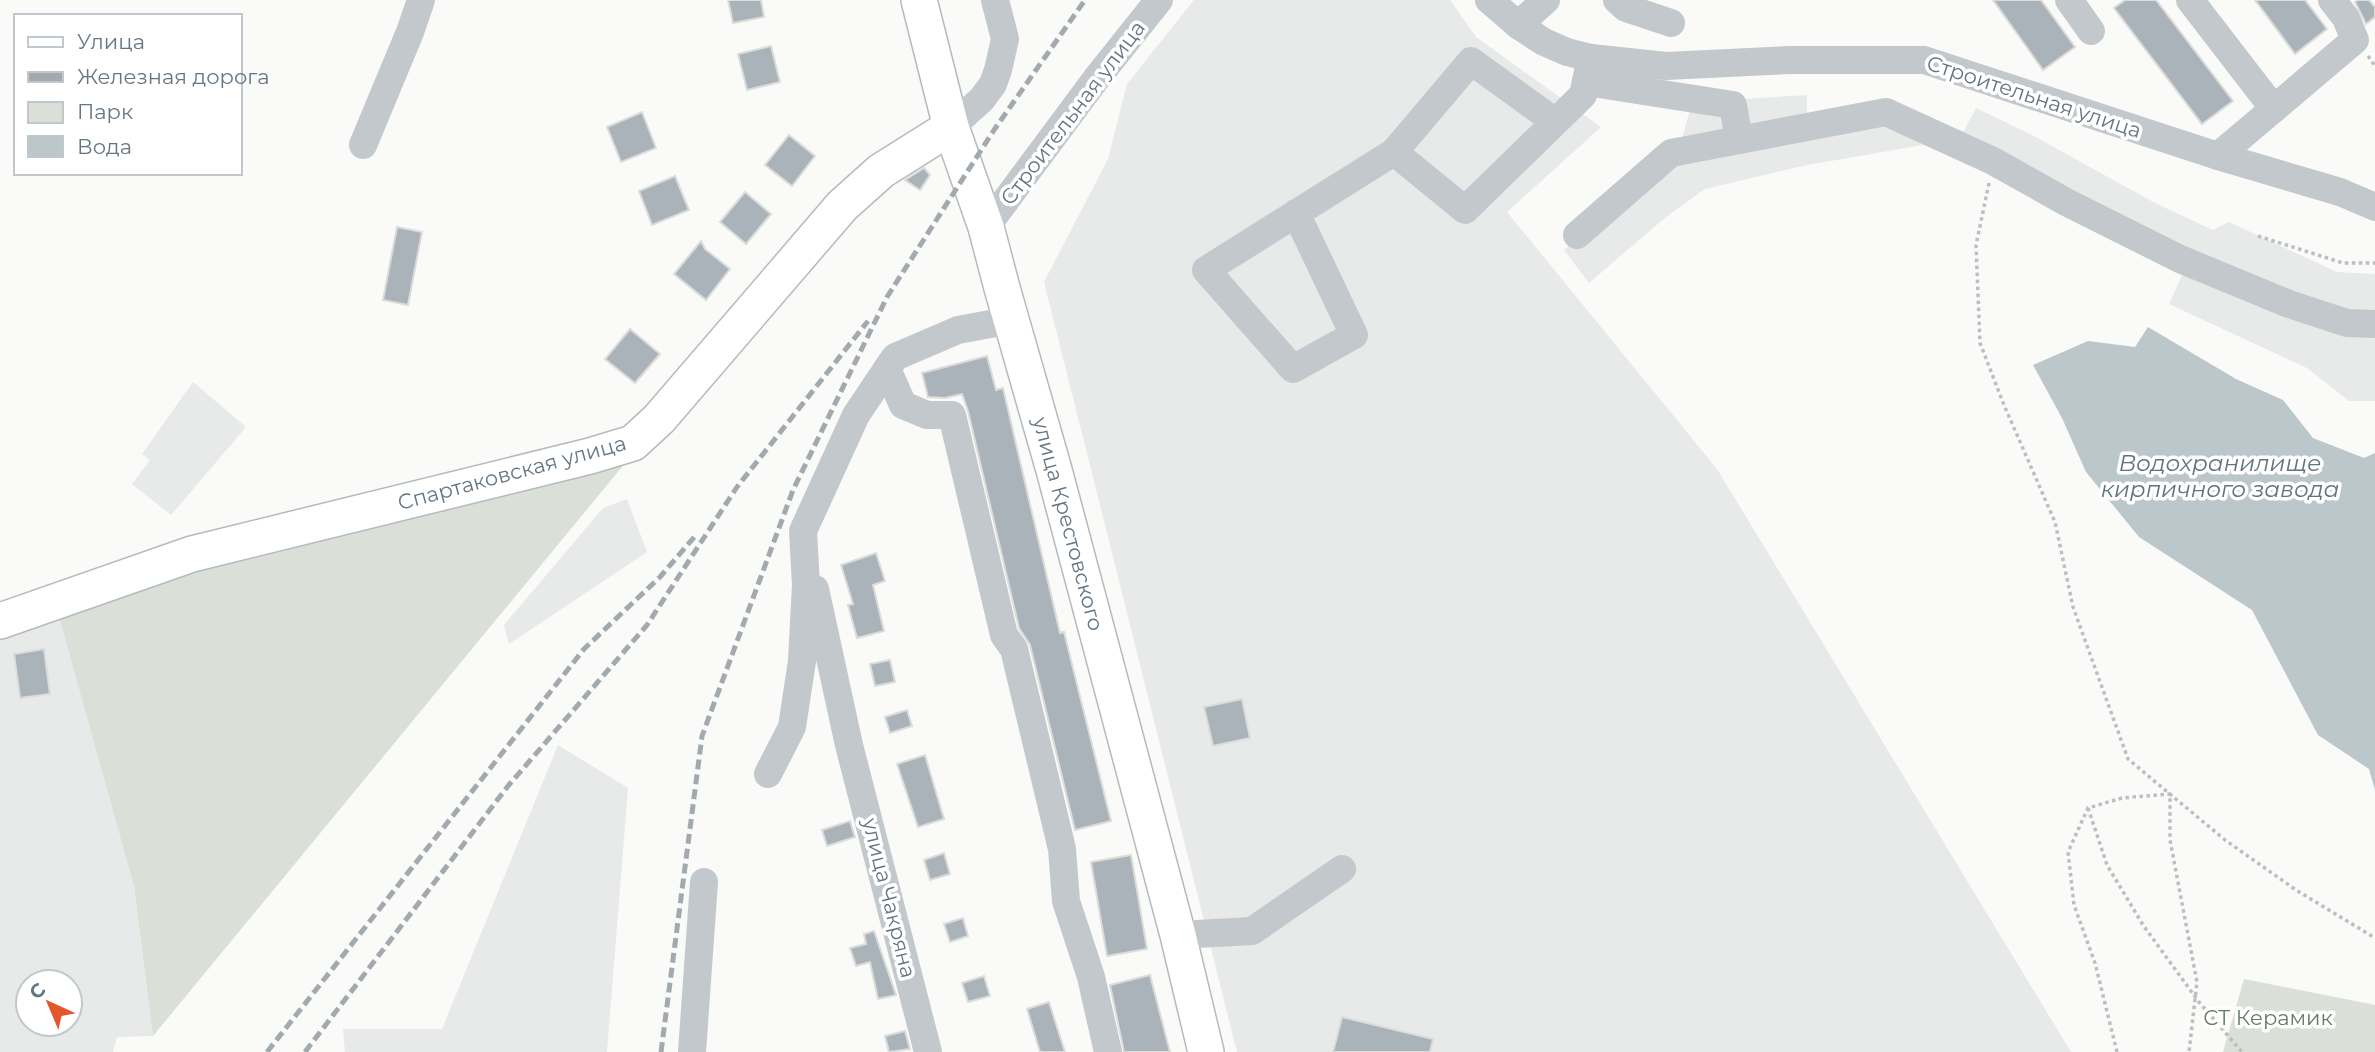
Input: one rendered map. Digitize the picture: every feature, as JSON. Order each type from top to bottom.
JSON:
[{"type":"main road","name":"улица Крестовского","points":[[920,0],[951,127],[986,227],[1054,470],[1178,935],[1206,1052]]},
{"type":"main road","name":"Спартаковская улица","points":[[0,621],[192,554],[590,456],[633,443],[659,419],[842,206],[881,171],[951,127]]},
{"type":"street","points":[[363,145],[421,0]]},
{"type":"street","points":[[951,127],[982,99],[993,84],[998,70],[1005,39],[995,0]]},
{"type":"street","name":"Строительная улица","points":[[986,227],[1096,79],[1159,0]]},
{"type":"street","name":"Строительная улица","points":[[1489,0],[1518,25],[1588,70],[1790,60],[1924,60],[2218,156],[2340,192],[2375,207]]},
{"type":"street","points":[[1518,25],[1546,0]]},
{"type":"street","points":[[1618,0],[1626,8],[1671,23]]},
{"type":"street","points":[[2069,0],[2091,31]]},
{"type":"street","points":[[2190,0],[2274,109]]},
{"type":"street","points":[[2218,156],[2355,40],[2346,18],[2333,0]]},
{"type":"street","points":[[1296,213],[1354,335],[1293,369],[1206,270],[1296,213],[1394,152],[1471,61],[1554,121]]},
{"type":"street","points":[[1394,152],[1465,209],[1583,95],[1588,70],[1733,105],[1739,140]]},
{"type":"street","points":[[1577,235],[1671,153],[1886,112],[1993,160],[2180,259],[2347,323],[2375,324]]},
{"type":"street","points":[[768,774],[792,727],[802,661],[806,586],[803,531],[856,415],[895,357],[958,330],[1012,320]]},
{"type":"street","points":[[887,369],[903,405],[927,415],[953,415],[1004,635],[1014,649],[1062,849],[1066,901],[1091,976],[1108,1052]]},
{"type":"street","name":"улица Чакряна","points":[[803,531],[849,745],[928,1052]]},
{"type":"street","points":[[1178,935],[1252,930],[1342,869]]},
{"type":"street","points":[[692,1052],[704,882]]},
{"type":"path","points":[[1993,160],[1976,245],[1980,344],[2055,522],[2073,607],[2128,759],[2225,840],[2296,890],[2375,938]]},
{"type":"path","points":[[2258,236],[2343,263],[2375,263]]},
{"type":"path","points":[[2117,1052],[2095,963],[2074,905],[2068,852],[2088,808],[2122,798],[2170,794]]},
{"type":"path","points":[[2170,794],[2170,840],[2197,982],[2189,1052]]},
{"type":"path","points":[[2088,808],[2107,865],[2143,925],[2195,997],[2242,1052]]},
{"type":"shaded area","points":[[1194,0],[1450,0],[1476,37],[1601,127],[1507,212],[1717,469],[2071,1052],[1237,1052],[1044,282],[1108,159],[1127,84]]},
{"type":"shaded area","points":[[1807,95],[1807,131],[1917,120],[1964,131],[1976,108],[2032,135],[2155,203],[2213,230],[2229,222],[2337,272],[2375,274],[2375,401],[2349,401],[2307,368],[2169,304],[2192,253],[1929,144],[1807,165],[1705,189],[1666,217],[1589,283],[1564,250],[1677,157],[1691,106]]},
{"type":"shaded area","points":[[193,382],[246,427],[171,515],[132,484],[150,460],[142,454]]},
{"type":"shaded area","points":[[627,499],[647,552],[509,644],[504,625],[603,508]]},
{"type":"shaded area","points":[[55,602],[102,753],[134,886],[153,1036],[117,1037],[113,1052],[0,1052],[0,621]]},
{"type":"shaded area","points":[[558,745],[628,788],[607,1052],[345,1052],[343,1029],[442,1029]]},
{"type":"green space","points":[[626,462],[153,1036],[134,886],[57,609],[231,554]]},
{"type":"green space","name":"СТ Керамик","points":[[2244,979],[2375,1005],[2375,1052],[2223,1052]]},
{"type":"water","name":"Водохранилище кирпичного завода","points":[[2148,327],[2236,379],[2283,400],[2313,438],[2364,458],[2375,453],[2375,790],[2369,769],[2318,735],[2252,610],[2139,537],[2086,472],[2062,418],[2033,365],[2088,341],[2135,347]]},
{"type":"building","points":[[728,0],[761,0],[764,17],[733,23]]},
{"type":"building","points":[[1993,0],[2041,0],[2075,47],[2043,70]]},
{"type":"building","points":[[2125,0],[2156,0],[2233,101],[2202,124],[2114,8]]},
{"type":"building","points":[[2255,0],[2305,0],[2327,29],[2295,54]]},
{"type":"building","points":[[2369,0],[2375,7],[2375,17],[2366,24],[2355,2]]},
{"type":"building","points":[[771,46],[780,82],[747,90],[738,54]]},
{"type":"building","points":[[642,112],[656,148],[621,162],[607,127]]},
{"type":"building","points":[[789,135],[815,156],[792,186],[765,165]]},
{"type":"building","points":[[924,168],[930,175],[920,190],[905,180]]},
{"type":"building","points":[[675,176],[689,210],[652,225],[639,191]]},
{"type":"building","points":[[745,192],[771,214],[746,244],[720,222]]},
{"type":"building","points":[[397,227],[422,232],[408,305],[383,300]]},
{"type":"building","points":[[701,241],[705,249],[730,269],[706,300],[674,274]]},
{"type":"building","points":[[630,329],[660,354],[635,383],[605,359]]},
{"type":"building","points":[[987,356],[996,390],[1003,388],[1060,633],[1064,632],[1111,821],[1075,830],[1030,645],[1019,628],[968,411],[962,394],[945,398],[928,397],[922,373]]},
{"type":"building","points":[[876,553],[885,581],[873,585],[884,631],[857,638],[848,605],[853,604],[841,565]]},
{"type":"building","points":[[44,649],[50,694],[20,698],[14,654]]},
{"type":"building","points":[[890,660],[895,682],[875,686],[870,664]]},
{"type":"building","points":[[1242,699],[1250,738],[1213,746],[1204,707]]},
{"type":"building","points":[[907,710],[912,726],[890,733],[885,717]]},
{"type":"building","points":[[925,755],[944,819],[918,827],[897,764]]},
{"type":"building","points":[[850,821],[855,837],[827,846],[822,830]]},
{"type":"building","points":[[944,853],[950,874],[930,880],[924,860]]},
{"type":"building","points":[[1131,855],[1147,949],[1107,956],[1091,862]]},
{"type":"building","points":[[963,918],[968,936],[950,942],[944,924]]},
{"type":"building","points":[[874,931],[896,995],[878,999],[870,962],[856,966],[850,948],[866,944],[864,934]]},
{"type":"building","points":[[1150,975],[1170,1052],[1124,1052],[1110,985]]},
{"type":"building","points":[[984,976],[990,996],[968,1002],[962,983]]},
{"type":"building","points":[[1049,1002],[1065,1052],[1040,1052],[1027,1009]]},
{"type":"building","points":[[1342,1017],[1433,1039],[1430,1052],[1333,1052]]},
{"type":"building","points":[[905,1031],[910,1049],[889,1052],[885,1036]]},
{"type":"railway","points":[[661,1052],[702,736],[793,490],[887,297],[994,130],[1085,0]]},
{"type":"railway","points":[[305,1052],[508,786],[647,625],[737,487],[868,321]]},
{"type":"railway","points":[[267,1052],[584,649],[660,577],[696,535]]}]
